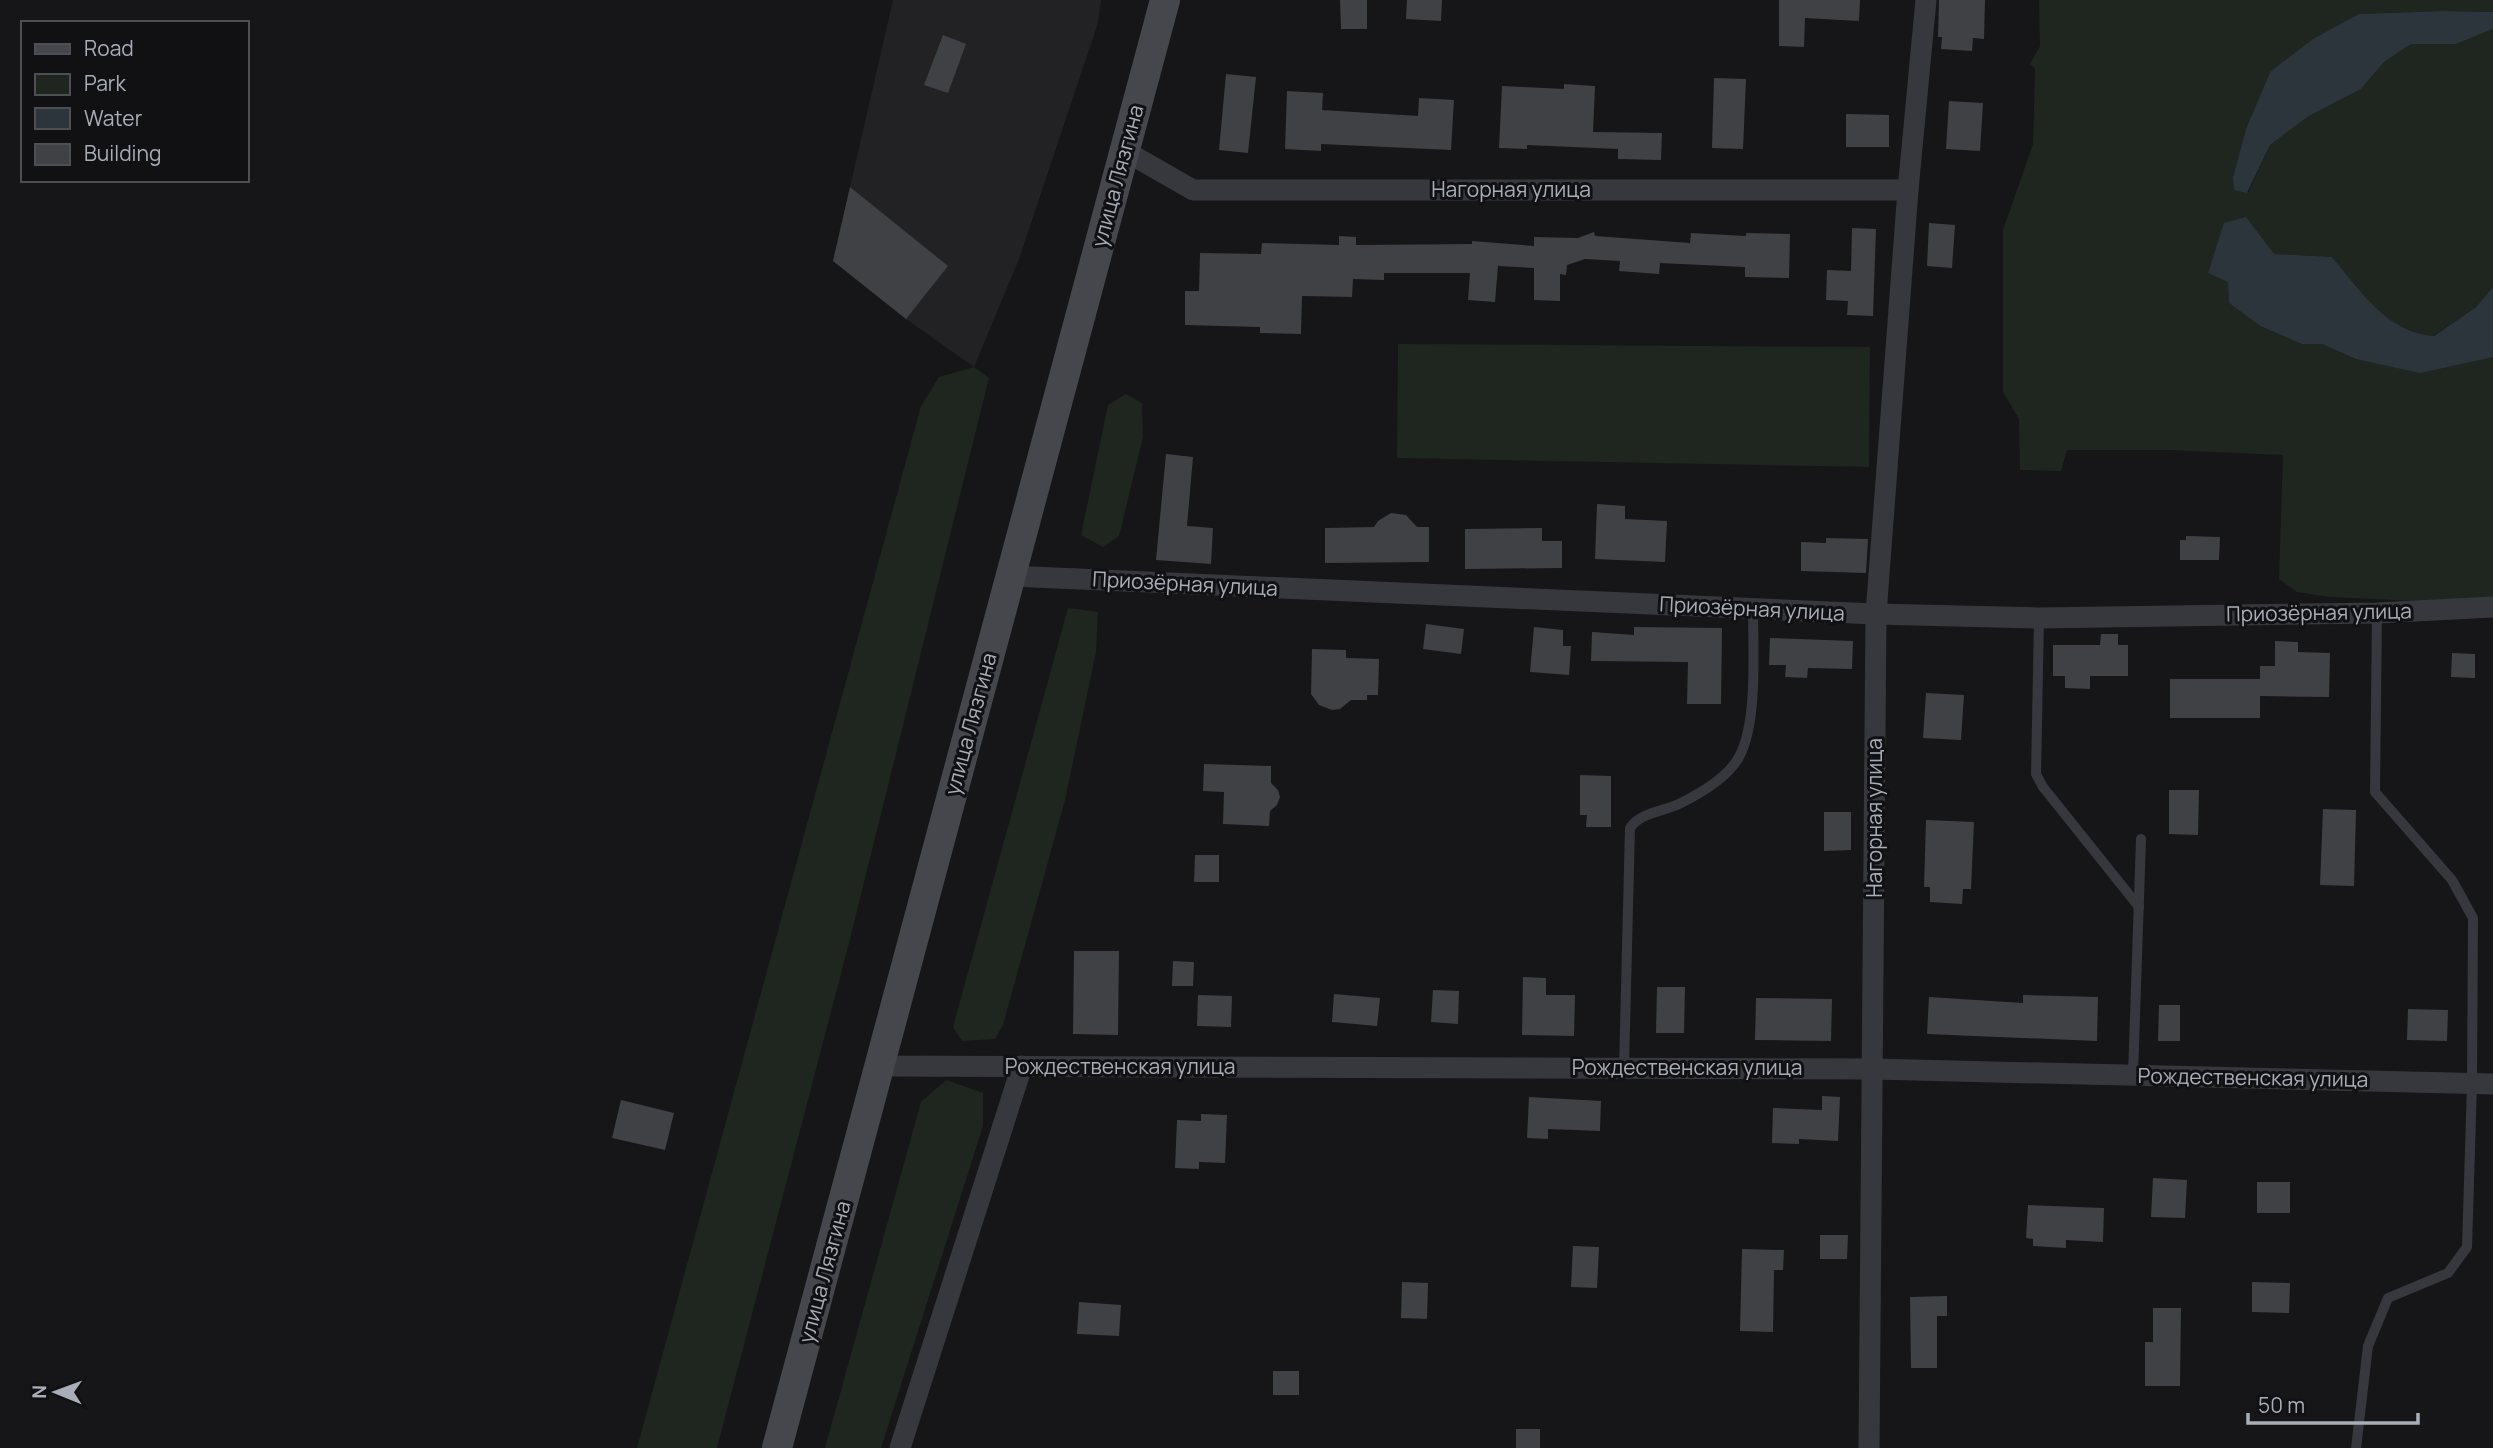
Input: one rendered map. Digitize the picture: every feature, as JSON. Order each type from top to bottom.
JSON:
[{"type":"main road","name":"улица Лязгина","points":[[778,1448],[1165,0]]},
{"type":"street","name":"Нагорная улица","points":[[1869,1448],[1876,614],[1908,190],[1926,0]]},
{"type":"street","name":"Нагорная улица","points":[[1125,151],[1193,190],[1908,190]]},
{"type":"street","name":"Приозёрная улица","points":[[1011,576],[1753,609],[2039,618],[2377,613],[2493,607]]},
{"type":"street","name":"Рождественская улица","points":[[880,1066],[1873,1069],[2483,1084]]},
{"type":"street","points":[[900,1448],[1022,1066]]},
{"type":"lane","points":[[1624,1068],[1630,828],[1635,820],[1681,803],[1723,777],[1739,758],[1747,736],[1752,689],[1753,609]]},
{"type":"lane","points":[[2356,1448],[2368,1346],[2388,1298],[2448,1273],[2467,1247],[2483,1084],[2473,918],[2452,880],[2375,792],[2377,613]]},
{"type":"lane","points":[[2039,618],[2036,774],[2043,787],[2139,907]]},
{"type":"lane","points":[[2133,1075],[2141,839]]},
{"type":"shaded area","points":[[893,0],[1101,0],[1098,23],[1019,259],[974,367],[906,319],[833,261]]},
{"type":"green space","points":[[2039,0],[2493,0],[2493,12],[2359,14],[2270,72],[2246,129],[2233,177],[2248,193],[2270,145],[2309,116],[2361,89],[2384,62],[2411,44],[2456,44],[2493,29],[2493,287],[2476,307],[2433,336],[2416,333],[2401,327],[2376,308],[2332,257],[2274,254],[2228,282],[2229,303],[2260,326],[2302,344],[2322,344],[2356,359],[2493,357],[2493,599],[2460,603],[2330,597],[2297,592],[2279,579],[2283,455],[2168,450],[2067,450],[2061,471],[2020,470],[2019,419],[2003,392],[2003,230],[2033,144],[2035,68],[2030,64],[2040,46]]},
{"type":"green space","points":[[1398,344],[1870,347],[1869,467],[1397,458]]},
{"type":"green space","points":[[974,367],[989,378],[849,943],[717,1448],[637,1448],[921,406],[939,377]]},
{"type":"green space","points":[[1126,394],[1142,403],[1143,437],[1119,536],[1103,547],[1081,535],[1108,405]]},
{"type":"green space","points":[[1068,608],[1098,612],[1096,652],[1065,800],[1003,1025],[995,1039],[962,1041],[953,1027]]},
{"type":"green space","points":[[946,1080],[983,1093],[983,1126],[881,1448],[825,1448],[921,1102]]},
{"type":"water","points":[[2493,12],[2493,29],[2456,44],[2411,44],[2384,62],[2361,89],[2309,116],[2270,145],[2247,193],[2234,190],[2233,177],[2246,129],[2270,72],[2313,39],[2359,14]]},
{"type":"water","points":[[2246,217],[2274,254],[2332,257],[2376,308],[2402,327],[2417,333],[2434,336],[2476,307],[2493,287],[2493,357],[2420,373],[2356,359],[2322,344],[2302,344],[2260,326],[2229,303],[2228,282],[2208,273],[2224,223]]},
{"type":"building","points":[[1340,0],[1367,0],[1367,29],[1341,29]]},
{"type":"building","points":[[1407,0],[1442,0],[1441,21],[1406,19]]},
{"type":"building","points":[[1779,0],[1860,0],[1859,21],[1805,18],[1804,47],[1779,46]]},
{"type":"building","points":[[1939,0],[1985,0],[1984,39],[1973,38],[1972,51],[1941,49],[1942,37],[1938,37]]},
{"type":"building","points":[[943,35],[966,44],[948,93],[924,85]]},
{"type":"building","points":[[1226,74],[1256,77],[1248,153],[1219,150]]},
{"type":"building","points":[[1714,78],[1746,79],[1743,149],[1712,148]]},
{"type":"building","points":[[1564,84],[1595,86],[1593,132],[1662,133],[1661,160],[1618,159],[1618,149],[1527,145],[1527,149],[1499,148],[1502,86],[1564,89]]},
{"type":"building","points":[[1287,91],[1323,93],[1322,110],[1418,116],[1419,98],[1454,100],[1451,150],[1321,144],[1321,151],[1285,149]]},
{"type":"building","points":[[1949,101],[1983,103],[1980,151],[1946,149]]},
{"type":"building","points":[[1846,114],[1889,115],[1889,147],[1846,147]]},
{"type":"building","points":[[850,187],[948,266],[906,319],[833,261]]},
{"type":"building","points":[[1929,223],[1955,225],[1952,268],[1927,266]]},
{"type":"building","points":[[1852,228],[1876,229],[1873,316],[1847,315],[1848,301],[1826,300],[1827,270],[1851,271]]},
{"type":"building","points":[[1594,232],[1595,236],[1690,243],[1691,233],[1746,236],[1746,233],[1790,234],[1789,278],[1745,277],[1745,267],[1660,263],[1659,274],[1619,271],[1620,261],[1585,259],[1567,265],[1566,275],[1560,274],[1560,301],[1534,300],[1534,268],[1498,266],[1495,302],[1468,300],[1470,273],[1384,273],[1384,280],[1353,279],[1352,297],[1302,296],[1301,334],[1260,333],[1260,327],[1185,325],[1185,291],[1199,291],[1200,253],[1261,254],[1262,243],[1339,245],[1339,236],[1356,237],[1356,245],[1472,244],[1472,241],[1534,246],[1534,237],[1578,238]]},
{"type":"building","points":[[1166,454],[1193,457],[1187,526],[1213,528],[1211,564],[1156,560]]},
{"type":"building","points":[[1597,504],[1625,506],[1625,519],[1667,521],[1665,562],[1595,559]]},
{"type":"building","points":[[1391,513],[1406,515],[1417,527],[1429,527],[1429,562],[1325,563],[1325,528],[1374,527]]},
{"type":"building","points":[[1542,528],[1542,541],[1562,541],[1562,568],[1465,569],[1465,529]]},
{"type":"building","points":[[2186,536],[2220,537],[2219,560],[2180,560],[2180,540],[2186,540]]},
{"type":"building","points":[[1826,538],[1868,539],[1866,573],[1801,571],[1801,542],[1826,543]]},
{"type":"building","points":[[1426,624],[1464,629],[1461,654],[1423,649]]},
{"type":"building","points":[[1534,627],[1563,630],[1563,646],[1571,646],[1569,675],[1530,672]]},
{"type":"building","points":[[1634,627],[1722,628],[1721,704],[1687,704],[1688,662],[1591,661],[1592,632],[1634,635]]},
{"type":"building","points":[[2101,634],[2118,634],[2118,645],[2128,645],[2128,676],[2090,676],[2090,689],[2065,688],[2065,676],[2053,676],[2053,645],[2100,645]]},
{"type":"building","points":[[1770,638],[1853,641],[1852,669],[1808,668],[1807,678],[1785,677],[1786,665],[1769,665]]},
{"type":"building","points":[[2275,641],[2298,642],[2298,652],[2330,653],[2329,697],[2260,696],[2260,718],[2170,718],[2170,679],[2260,679],[2260,666],[2275,666]]},
{"type":"building","points":[[1312,649],[1346,650],[1346,658],[1379,659],[1378,695],[1367,695],[1367,700],[1351,700],[1340,709],[1332,710],[1319,705],[1311,694]]},
{"type":"building","points":[[2452,653],[2475,654],[2475,678],[2451,677]]},
{"type":"building","points":[[1926,693],[1964,695],[1961,740],[1923,738]]},
{"type":"building","points":[[1204,764],[1271,766],[1271,783],[1278,790],[1280,797],[1277,805],[1270,811],[1269,826],[1223,824],[1224,792],[1203,791]]},
{"type":"building","points":[[1580,775],[1611,776],[1611,827],[1586,827],[1587,815],[1580,815]]},
{"type":"building","points":[[2169,790],[2199,790],[2198,835],[2169,834]]},
{"type":"building","points":[[2323,809],[2356,810],[2354,886],[2320,885]]},
{"type":"building","points":[[1824,812],[1851,812],[1851,850],[1824,851]]},
{"type":"building","points":[[1926,820],[1974,822],[1971,889],[1963,889],[1962,904],[1930,902],[1930,887],[1924,887]]},
{"type":"building","points":[[1195,855],[1219,855],[1219,882],[1194,882]]},
{"type":"building","points":[[1074,951],[1119,951],[1118,1035],[1073,1034]]},
{"type":"building","points":[[1173,961],[1194,962],[1193,986],[1172,986]]},
{"type":"building","points":[[1523,977],[1546,978],[1546,995],[1575,995],[1574,1036],[1522,1035]]},
{"type":"building","points":[[1657,987],[1685,987],[1684,1033],[1656,1033]]},
{"type":"building","points":[[1433,990],[1459,991],[1458,1024],[1431,1022]]},
{"type":"building","points":[[1334,994],[1380,998],[1377,1026],[1332,1022]]},
{"type":"building","points":[[1198,995],[1232,996],[1231,1027],[1197,1026]]},
{"type":"building","points":[[2023,995],[2098,997],[2097,1041],[1927,1034],[1929,997],[2023,1003]]},
{"type":"building","points":[[1756,998],[1832,999],[1831,1041],[1755,1040]]},
{"type":"building","points":[[2159,1005],[2180,1005],[2180,1041],[2158,1041]]},
{"type":"building","points":[[2408,1009],[2448,1010],[2447,1041],[2407,1040]]},
{"type":"building","points":[[1822,1096],[1840,1097],[1838,1141],[1799,1139],[1799,1144],[1772,1143],[1773,1108],[1822,1110]]},
{"type":"building","points":[[1529,1097],[1601,1101],[1600,1131],[1548,1129],[1548,1139],[1527,1138]]},
{"type":"building","points":[[621,1100],[674,1113],[665,1150],[612,1138]]},
{"type":"building","points":[[1201,1114],[1227,1115],[1225,1163],[1199,1162],[1199,1169],[1175,1168],[1177,1120],[1201,1121]]},
{"type":"building","points":[[2153,1178],[2187,1180],[2185,1218],[2151,1217]]},
{"type":"building","points":[[2257,1182],[2290,1182],[2290,1213],[2257,1213]]},
{"type":"building","points":[[2028,1205],[2104,1208],[2103,1242],[2066,1240],[2066,1248],[2033,1246],[2033,1239],[2026,1238]]},
{"type":"building","points":[[1820,1235],[1848,1235],[1847,1259],[1820,1259]]},
{"type":"building","points":[[1573,1246],[1599,1247],[1597,1288],[1571,1287]]},
{"type":"building","points":[[1742,1249],[1784,1250],[1783,1270],[1774,1270],[1773,1332],[1740,1331]]},
{"type":"building","points":[[1402,1282],[1428,1283],[1427,1319],[1401,1318]]},
{"type":"building","points":[[2252,1282],[2290,1283],[2289,1313],[2252,1312]]},
{"type":"building","points":[[1947,1296],[1947,1316],[1937,1316],[1937,1368],[1911,1368],[1910,1297]]},
{"type":"building","points":[[1079,1302],[1121,1305],[1119,1336],[1077,1334]]},
{"type":"building","points":[[2153,1308],[2181,1308],[2180,1386],[2145,1386],[2145,1342],[2153,1342]]},
{"type":"building","points":[[1273,1371],[1299,1371],[1299,1395],[1273,1395]]},
{"type":"building","points":[[1516,1429],[1540,1429],[1540,1448],[1516,1448]]}]
